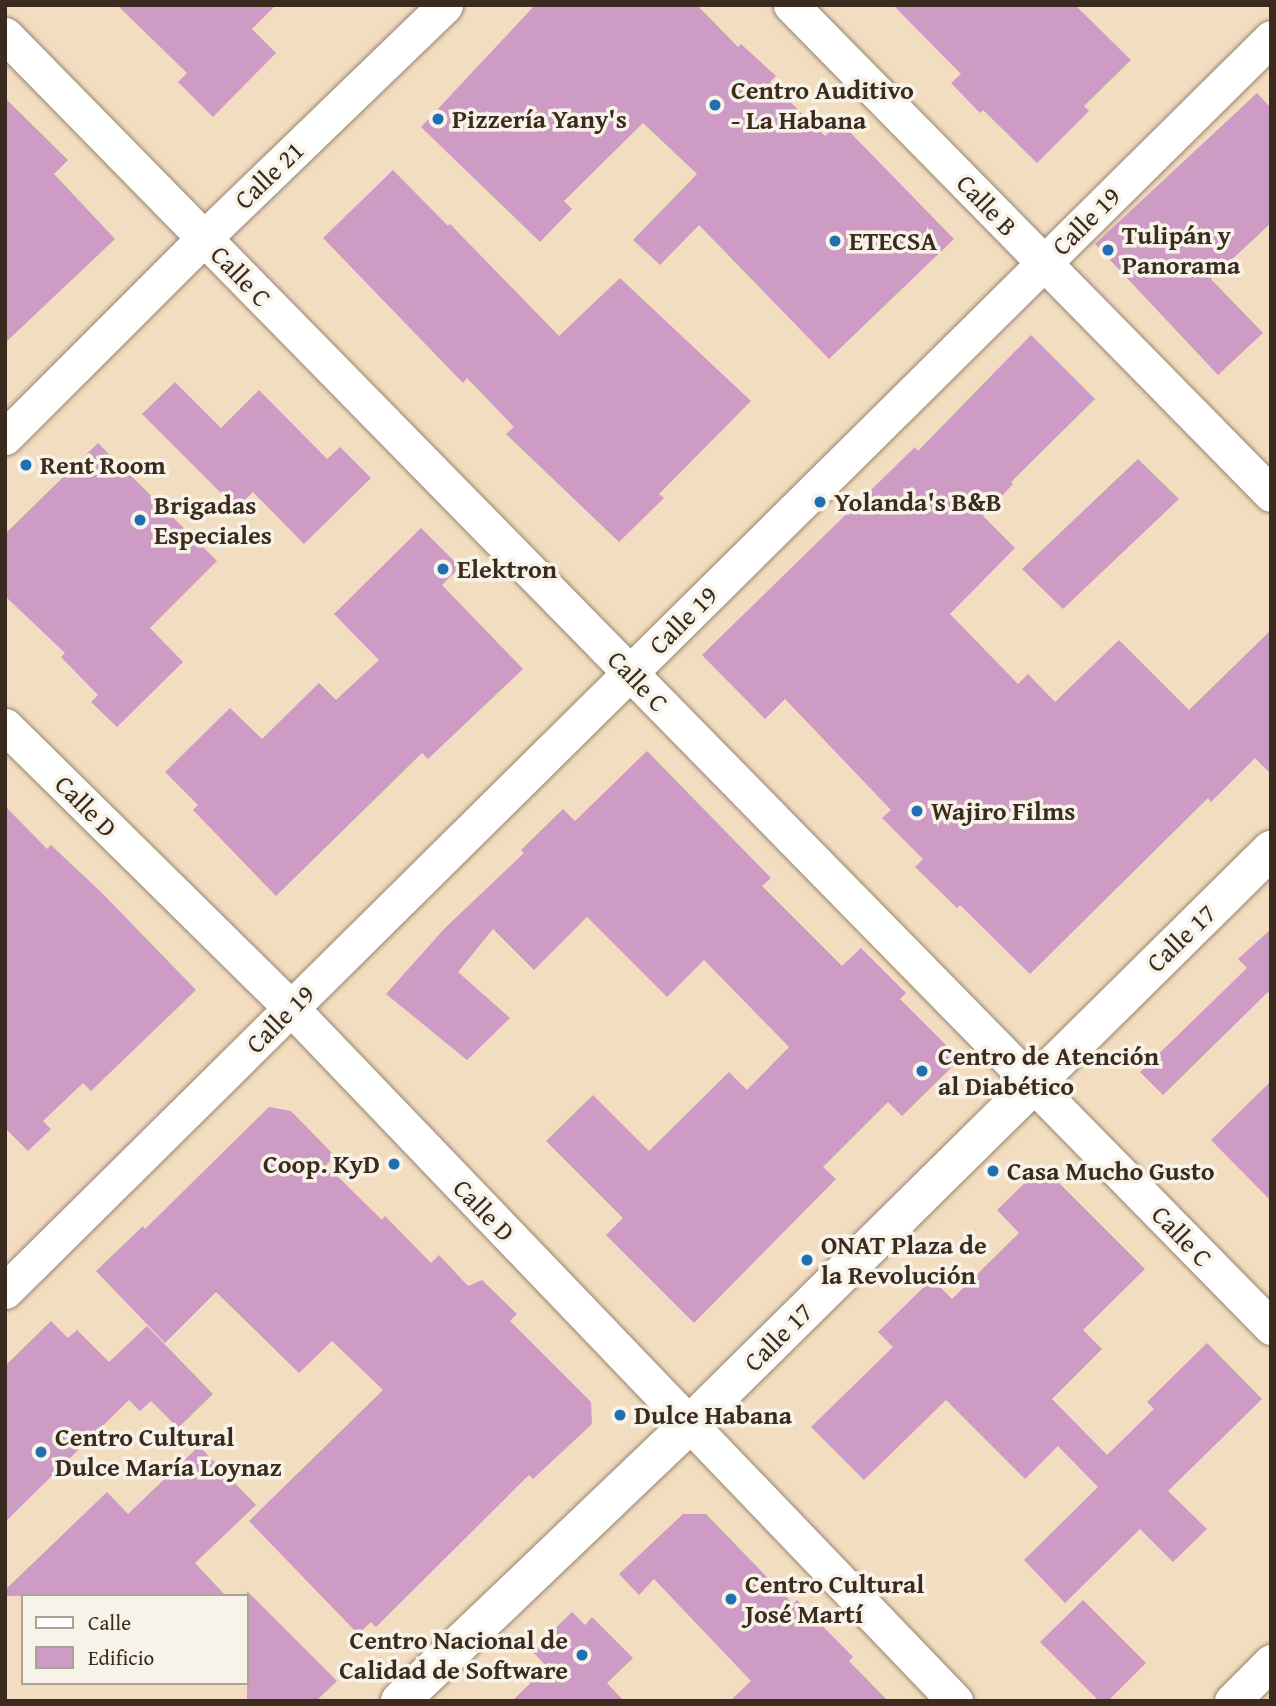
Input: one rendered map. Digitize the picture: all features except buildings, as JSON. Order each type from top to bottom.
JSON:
[{"type":"street","name":"Calle 21","points":[[5,437],[204,238],[445,5]]},
{"type":"street","name":"Calle B","points":[[791,5],[1271,494]]},
{"type":"street","name":"Calle C","points":[[5,35],[1271,1327]]},
{"type":"street","name":"Calle 19","points":[[5,1291],[1271,38]]},
{"type":"street","name":"Calle D","points":[[5,726],[291,1008],[955,1701]]},
{"type":"street","name":"Calle 17","points":[[400,1701],[690,1424],[1032,1083],[1271,850]]},
{"type":"street","points":[[1232,1701],[1271,1662]]},
{"type":"place","name":"Centro Auditivo - La Habana","points":[[715,105]]},
{"type":"place","name":"Pizzería Yany's","points":[[438,119]]},
{"type":"place","name":"ETECSA","points":[[835,241]]},
{"type":"place","name":"Tulipán y Panorama","points":[[1108,250]]},
{"type":"place","name":"Rent Room","points":[[26,465]]},
{"type":"place","name":"Yolanda's B&B","points":[[820,502]]},
{"type":"place","name":"Brigadas Especiales","points":[[140,520]]},
{"type":"place","name":"Elektron","points":[[443,569]]},
{"type":"place","name":"Wajiro Films","points":[[917,811]]},
{"type":"place","name":"Centro de Atención al Diabético","points":[[922,1071]]},
{"type":"place","name":"Coop. KyD","points":[[394,1164]]},
{"type":"place","name":"Casa Mucho Gusto","points":[[993,1171]]},
{"type":"place","name":"ONAT Plaza de la Revolución","points":[[807,1260]]},
{"type":"place","name":"Dulce Habana","points":[[620,1415]]},
{"type":"place","name":"Centro Cultural Dulce María Loynaz","points":[[41,1452]]},
{"type":"place","name":"Centro Cultural José Martí","points":[[731,1599]]},
{"type":"place","name":"Centro Nacional de Calidad de Software","points":[[582,1655]]}]
